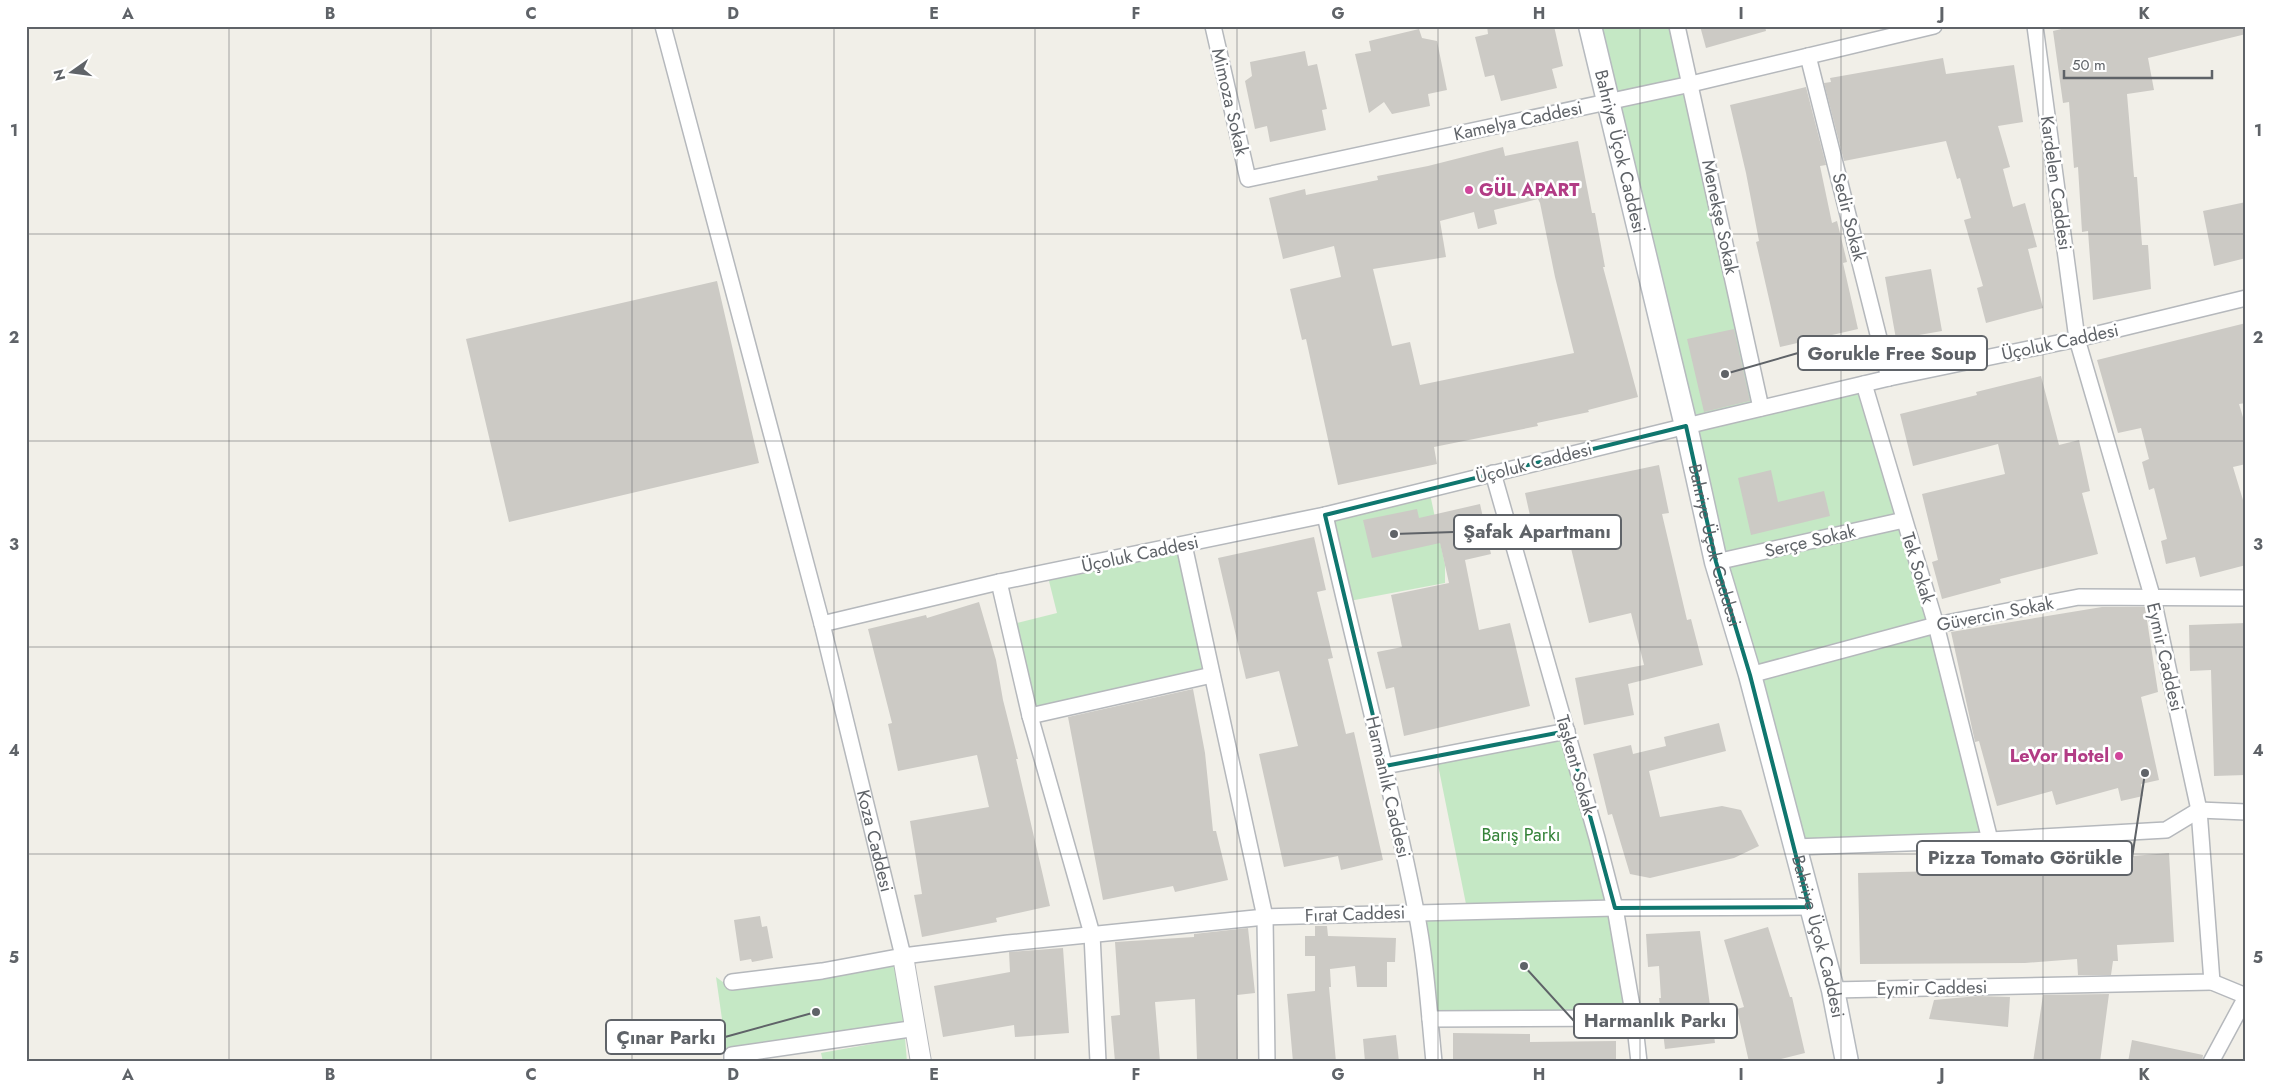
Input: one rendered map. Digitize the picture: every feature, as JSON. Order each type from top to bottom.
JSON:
[{"type":"main road","name":"Bahriye Üçok Caddesi","points":[[1590,26],[1686,426],[1716,562],[1750,675],[1850,1060]]},
{"type":"street","name":"Koza Caddesi","points":[[663,26],[822,624],[903,956],[917,1028],[921,1062]]},
{"type":"street","name":"Mimoza Sokak","points":[[1213,26],[1248,178]]},
{"type":"street","name":"Menekşe Sokak","points":[[1677,26],[1761,408]]},
{"type":"street","name":"Kamelya Caddesi","points":[[1248,178],[1691,84],[1934,26]]},
{"type":"street","name":"Kardelen Caddesi","points":[[2035,26],[2077,339]]},
{"type":"street","name":"Sedir Sokak","points":[[1808,56],[1889,378]]},
{"type":"street","name":"Üçoluk Caddesi","points":[[822,624],[999,582],[1325,515],[1761,408],[1889,378],[2077,339],[2246,298]]},
{"type":"street","name":"Eymir Caddesi","points":[[2077,339],[2153,599],[2200,810],[2212,982]]},
{"type":"street","name":"Tek Sokak","points":[[1864,384],[1936,626],[1990,840]]},
{"type":"street","name":"Taşkent Sokak","points":[[1493,473],[1567,731],[1615,908],[1634,1018],[1638,1062]]},
{"type":"street","name":"Harmanlık Caddesi","points":[[1325,515],[1344,602],[1385,766],[1416,912],[1434,1062]]},
{"type":"street","name":"Serçe Sokak","points":[[1716,562],[1904,520]]},
{"type":"street","points":[[1184,545],[1265,917],[1267,1062]]},
{"type":"street","points":[[999,582],[1030,716],[1092,934],[1098,1062]]},
{"type":"street","name":"Güvercin Sokak","points":[[1750,675],[1936,626],[2079,598],[2246,598]]},
{"type":"street","points":[[1030,716],[1212,675]]},
{"type":"street","points":[[1385,766],[1567,731]]},
{"type":"street","points":[[1794,847],[1990,840],[2166,830],[2200,810],[2246,812]]},
{"type":"street","name":"Fırat Caddesi","points":[[732,982],[822,970],[903,956],[1092,934],[1265,917],[1615,908],[1809,907]]},
{"type":"street","name":"Eymir Caddesi","points":[[1833,990],[2212,982],[2246,996]]},
{"type":"street","points":[[2211,1062],[2246,996]]},
{"type":"street","points":[[1430,1020],[1634,1018]]},
{"type":"street","points":[[732,1059],[917,1028]]},
{"type":"highlighted area","points":[[1686,426],[1716,562],[1750,675],[1809,907],[1615,908],[1567,731],[1385,766],[1325,515]]},
{"type":"green space","points":[[1590,26],[1677,26],[1761,408],[1864,384],[1990,840],[1794,847]]},
{"type":"green space","points":[[1429,489],[1445,565],[1445,583],[1344,602],[1325,515]]},
{"type":"green space","points":[[1184,545],[1212,675],[1030,716],[1009,625],[1057,613],[1047,573]]},
{"type":"green space","name":"Barış Parkı","points":[[1562,736],[1609,903],[1466,904],[1437,760]]},
{"type":"green space","points":[[1612,912],[1628,1014],[1433,1016],[1421,917]]},
{"type":"green space","points":[[902,958],[914,1025],[727,1054],[716,977],[727,985]]},
{"type":"green space","points":[[905,1038],[907,1062],[823,1062],[821,1053]]},
{"type":"building","points":[[1487,26],[1554,26],[1563,66],[1552,69],[1557,88],[1501,101],[1494,75],[1485,77],[1475,37],[1488,34]]},
{"type":"building","points":[[1700,26],[1765,26],[1766,31],[1706,48]]},
{"type":"building","points":[[2074,26],[2246,26],[2246,34],[2148,58],[2154,90],[2127,94],[2134,177],[2137,177],[2142,245],[2148,245],[2151,289],[2093,300],[2088,231],[2082,232],[2078,167],[2074,168],[2069,102],[2063,103],[2053,31]]},
{"type":"building","points":[[1419,29],[1422,38],[1437,41],[1447,90],[1428,94],[1430,106],[1392,114],[1384,102],[1369,113],[1355,54],[1371,51],[1369,41]]},
{"type":"building","points":[[1305,51],[1308,66],[1317,64],[1327,109],[1322,110],[1326,130],[1270,142],[1267,126],[1255,129],[1245,81],[1252,76],[1250,62]]},
{"type":"building","points":[[1943,58],[1946,74],[2014,65],[2023,122],[1998,126],[2010,167],[2003,169],[2013,207],[2025,203],[2037,247],[2028,249],[2043,308],[1986,323],[1977,288],[1983,286],[1964,220],[1971,218],[1960,178],[1957,179],[1946,141],[1844,161],[1824,83],[1831,82],[1830,78]]},
{"type":"building","points":[[1806,87],[1826,165],[1820,166],[1832,223],[1837,221],[1847,262],[1843,263],[1858,329],[1780,347],[1756,242],[1759,241],[1730,105]]},
{"type":"building","points":[[1578,141],[1592,213],[1595,213],[1605,267],[1603,267],[1638,397],[1588,410],[1589,412],[1537,423],[1538,426],[1434,447],[1437,464],[1338,485],[1306,339],[1302,340],[1290,289],[1341,277],[1334,246],[1283,259],[1269,198],[1305,189],[1306,195],[1378,180],[1377,176],[1428,166],[1503,147],[1505,156]],"holes":[[[1538,199],[1555,277],[1574,353],[1420,385],[1410,342],[1392,346],[1373,269],[1446,257],[1440,221],[1474,212],[1478,229],[1497,224],[1494,210]]]},
{"type":"building","points":[[2246,202],[2246,258],[2214,266],[2203,211]]},
{"type":"building","points":[[1931,269],[1942,331],[1896,339],[1885,277]]},
{"type":"building","points":[[717,281],[759,463],[509,522],[466,339]]},
{"type":"building","points":[[2246,323],[2246,403],[2239,404],[2246,427],[2246,464],[2233,467],[2246,510],[2246,565],[2200,577],[2195,557],[2166,564],[2161,541],[2167,539],[2154,488],[2149,490],[2142,462],[2149,459],[2141,428],[2118,433],[2097,360]]},
{"type":"building","points":[[1734,329],[1750,401],[1704,412],[1687,339]]},
{"type":"building","points":[[2041,376],[2059,445],[2079,440],[2090,491],[2082,493],[2098,554],[2000,579],[2001,583],[1942,599],[1932,562],[1938,560],[1922,494],[2005,474],[1998,444],[1913,466],[1900,414],[1977,395],[1976,392]]},
{"type":"building","points":[[1659,465],[1669,513],[1662,514],[1687,620],[1691,619],[1703,665],[1628,684],[1634,715],[1584,725],[1575,678],[1644,665],[1631,613],[1589,623],[1569,540],[1537,547],[1525,493]]},
{"type":"building","points":[[1771,470],[1778,502],[1824,491],[1830,516],[1751,535],[1738,478]]},
{"type":"building","points":[[1480,504],[1491,554],[1465,560],[1479,630],[1510,623],[1530,706],[1404,736],[1394,687],[1386,689],[1377,652],[1402,647],[1391,595],[1449,583],[1440,543],[1372,558],[1363,520],[1417,509],[1419,518]]},
{"type":"building","points":[[1314,537],[1326,590],[1317,592],[1333,658],[1328,659],[1346,734],[1354,732],[1383,860],[1341,870],[1338,856],[1284,867],[1259,754],[1298,746],[1279,671],[1246,679],[1218,558]]},
{"type":"building","points":[[979,602],[996,660],[1003,700],[1018,759],[1016,759],[1050,906],[996,918],[997,922],[922,937],[914,895],[922,894],[910,821],[989,807],[977,755],[898,771],[888,724],[892,723],[868,629],[926,615],[927,618]]},
{"type":"building","points":[[2102,607],[2145,607],[2158,692],[2141,697],[2159,780],[2141,784],[2143,796],[2121,801],[2118,788],[2056,805],[2052,791],[1997,806],[1979,741],[1975,742],[1951,632]]},
{"type":"building","points":[[2246,623],[2246,775],[2214,776],[2211,670],[2190,671],[2189,625]]},
{"type":"building","points":[[1193,689],[1205,753],[1213,831],[1216,831],[1228,880],[1175,892],[1173,886],[1103,900],[1068,717]]},
{"type":"building","points":[[1719,723],[1726,751],[1649,771],[1660,817],[1722,806],[1741,810],[1759,846],[1734,858],[1650,878],[1630,874],[1612,814],[1608,815],[1593,754],[1631,745],[1633,754],[1666,746],[1664,737]]},
{"type":"building","points":[[2169,853],[2174,942],[2117,945],[2118,961],[2113,961],[2111,975],[2078,975],[2077,959],[2025,963],[1860,964],[1858,873],[2023,869],[2022,865]]},
{"type":"building","points":[[760,916],[762,927],[767,926],[773,958],[752,962],[751,959],[740,961],[734,920]]},
{"type":"building","points":[[1315,926],[1327,926],[1328,936],[1396,938],[1395,962],[1387,962],[1387,987],[1357,987],[1355,966],[1330,969],[1331,987],[1329,987],[1336,1062],[1293,1062],[1287,994],[1315,991],[1315,956],[1305,956],[1305,936],[1315,936]]},
{"type":"building","points":[[1768,927],[1790,997],[1792,997],[1805,1053],[1769,1062],[1749,1062],[1737,1009],[1744,1007],[1724,940]]},
{"type":"building","points":[[1248,928],[1255,993],[1237,995],[1238,1059],[1197,1060],[1195,999],[1155,1002],[1160,1062],[1115,1062],[1111,1016],[1120,1015],[1115,942],[1194,937],[1194,934]]},
{"type":"building","points":[[1700,931],[1715,1043],[1665,1049],[1659,998],[1661,998],[1659,966],[1648,967],[1646,934]]},
{"type":"building","points":[[1063,948],[1069,1033],[1015,1037],[1014,1025],[943,1037],[934,986],[1010,972],[1009,952]]},
{"type":"building","points":[[2109,994],[2100,1062],[2033,1062],[2043,995]]},
{"type":"building","points":[[1978,996],[2010,997],[2008,1027],[1929,1019],[1934,1000]]},
{"type":"building","points":[[1453,1033],[1530,1034],[1530,1042],[1616,1041],[1616,1062],[1453,1062]]},
{"type":"building","points":[[1396,1035],[1399,1062],[1365,1062],[1363,1039]]},
{"type":"building","points":[[2132,1040],[2203,1055],[2202,1062],[2128,1062]]},
{"type":"place","name":"GÜL APART","points":[[1469,190]]},
{"type":"place","name":"Gorukle Free Soup","points":[[1725,374]]},
{"type":"place","name":"Şafak Apartmanı","points":[[1394,534]]},
{"type":"place","name":"LeVor Hotel","points":[[2119,756]]},
{"type":"place","name":"Pizza Tomato Görükle","points":[[2145,773]]},
{"type":"place","name":"Harmanlık Parkı","points":[[1524,966]]},
{"type":"place","name":"Çınar Parkı","points":[[816,1012]]}]
